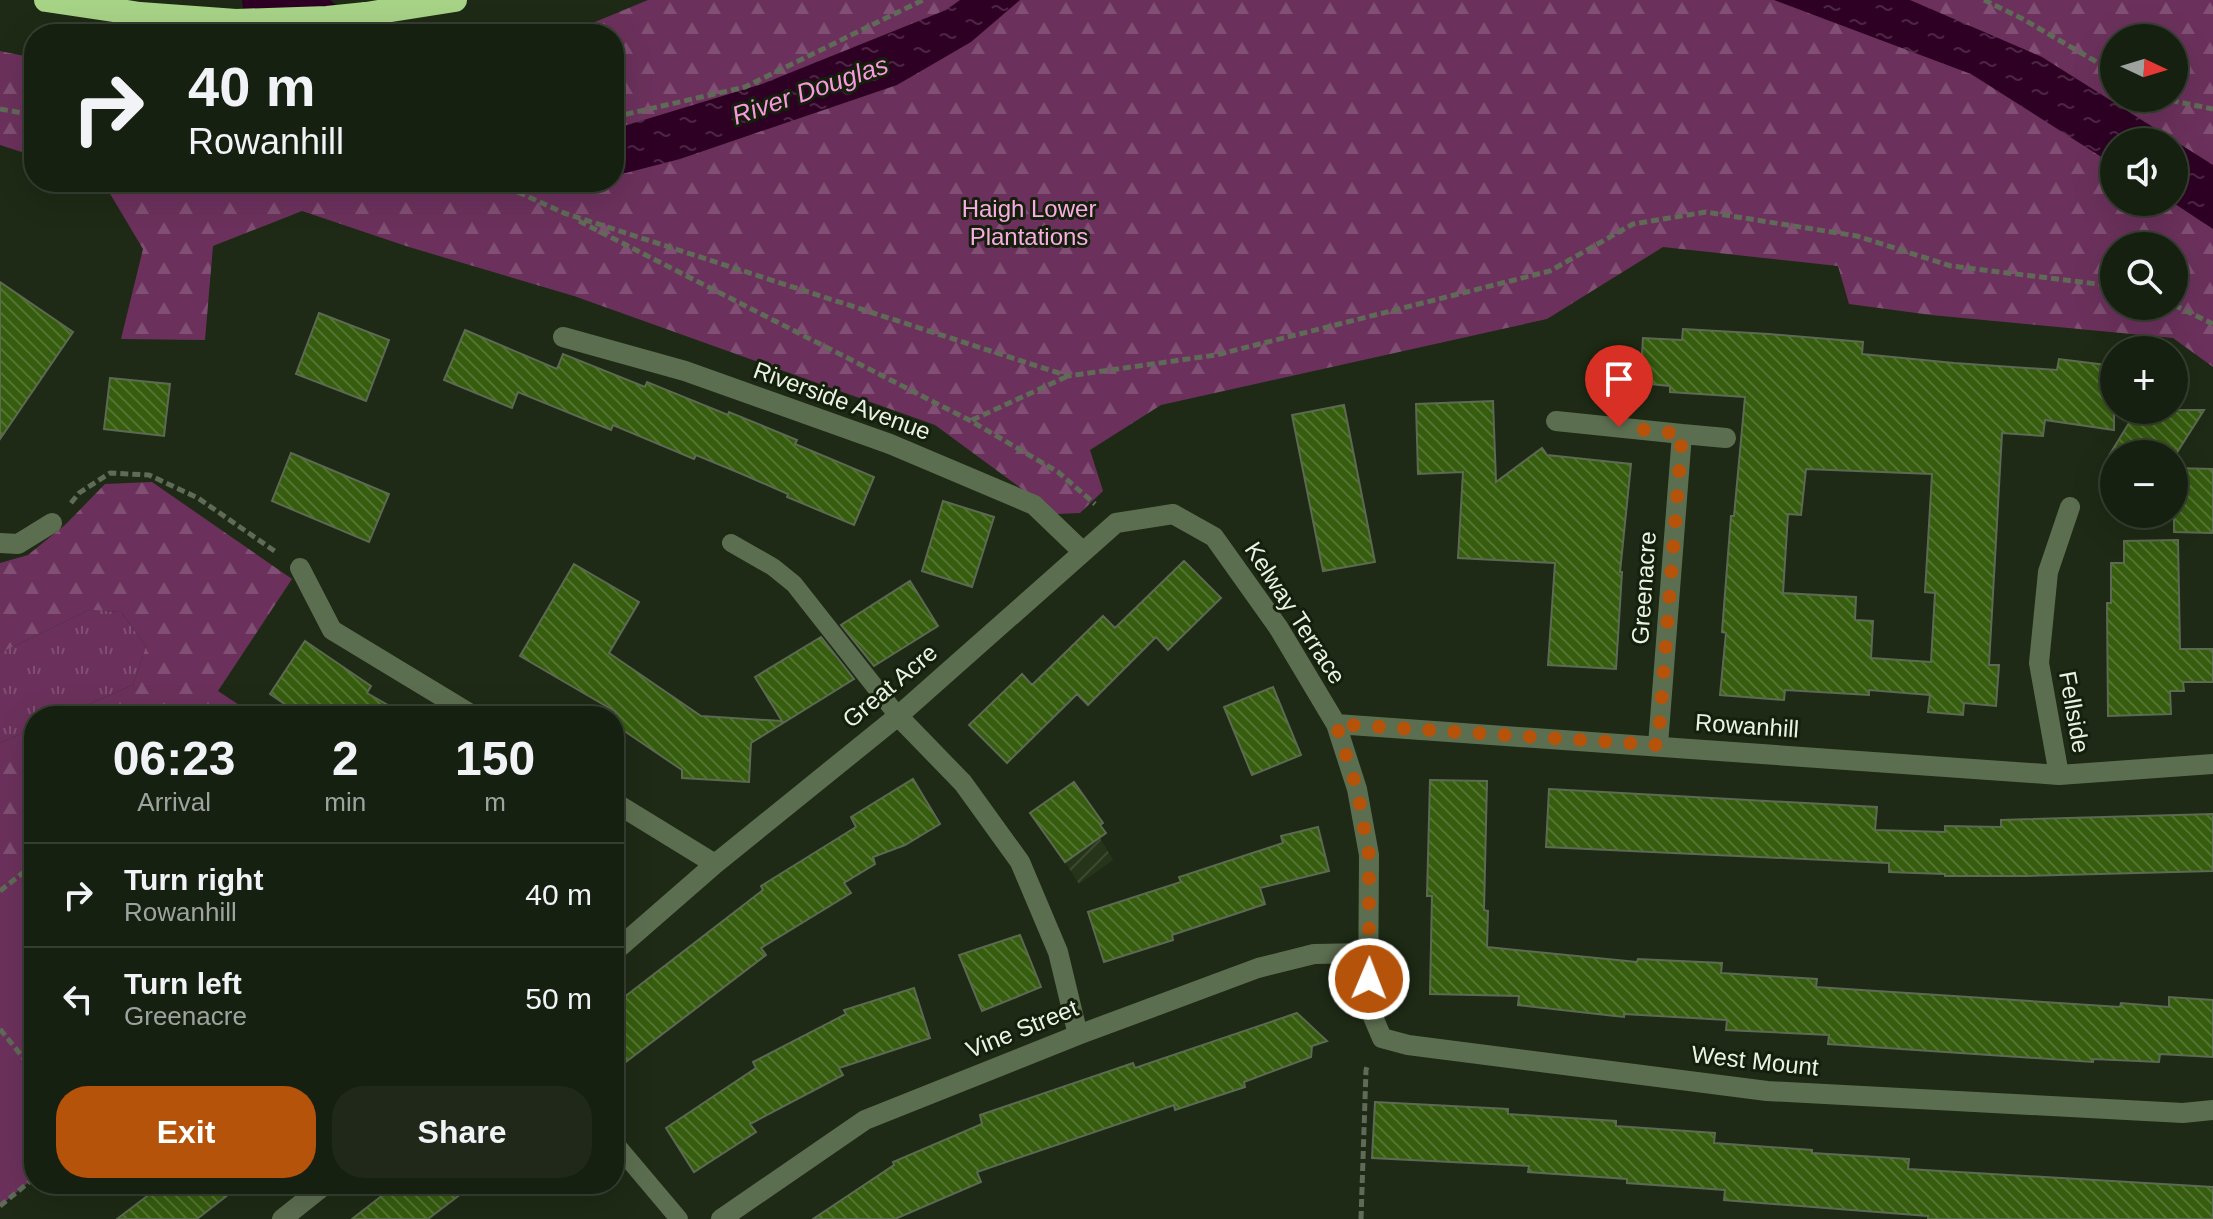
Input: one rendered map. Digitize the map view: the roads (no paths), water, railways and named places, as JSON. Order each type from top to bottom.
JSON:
[{"type":"highway","points":[[46,0],[140,14],[236,21],[327,18],[455,0]]},
{"type":"street","name":"Riverside Avenue","points":[[563,337],[685,371],[890,444],[1034,505],[1083,552]]},
{"type":"street","points":[[1556,421],[1726,438]]},
{"type":"street","name":"Greenacre","points":[[1658,745],[1682,434]]},
{"type":"street","name":"Fellside","points":[[2070,507],[2048,572],[2039,663],[2059,775],[2213,764]]},
{"type":"street","name":"Great Acre","points":[[624,943],[715,864],[898,716],[1116,523],[1173,514],[1214,537]]},
{"type":"street","points":[[0,543],[18,544],[52,523]]},
{"type":"street","name":"Kelway Terrace","points":[[1214,537],[1278,627],[1336,724],[1357,789],[1369,855],[1369,953]]},
{"type":"street","points":[[300,568],[332,630],[457,706]]},
{"type":"street","points":[[898,716],[963,783],[1020,862],[1058,952],[1078,1035]]},
{"type":"street","name":"Rowanhill","points":[[1336,724],[2059,775]]},
{"type":"street","points":[[624,808],[715,864]]},
{"type":"street","name":"Vine Street","points":[[721,1219],[865,1120],[1078,1035],[1258,968],[1314,954],[1369,953]]},
{"type":"street","name":"West Mount","points":[[1369,953],[1368,1005],[1382,1038],[1408,1045],[1767,1091],[2183,1113],[2213,1110]]},
{"type":"street","points":[[282,1219],[313,1194]]},
{"type":"lane","points":[[731,543],[773,567],[794,584],[898,716]]},
{"type":"lane","points":[[624,1154],[679,1219]]},
{"type":"water","name":"River Douglas","points":[[960,0],[1020,0],[971,42],[897,85],[680,159],[624,173],[624,126],[762,84],[946,10]]},
{"type":"water","points":[[1774,0],[1910,0],[2042,57],[2100,94],[2100,112],[2129,112],[2154,128],[2100,128],[2100,156],[1971,74]]},
{"type":"water","points":[[2188,149],[2213,165],[2213,229],[2188,213]]},
{"type":"waterway","name":"River Douglas","points":[[278,0],[303,24]]},
{"type":"park label","name":"Haigh Lower Plantations","points":[[1029,223]]}]
